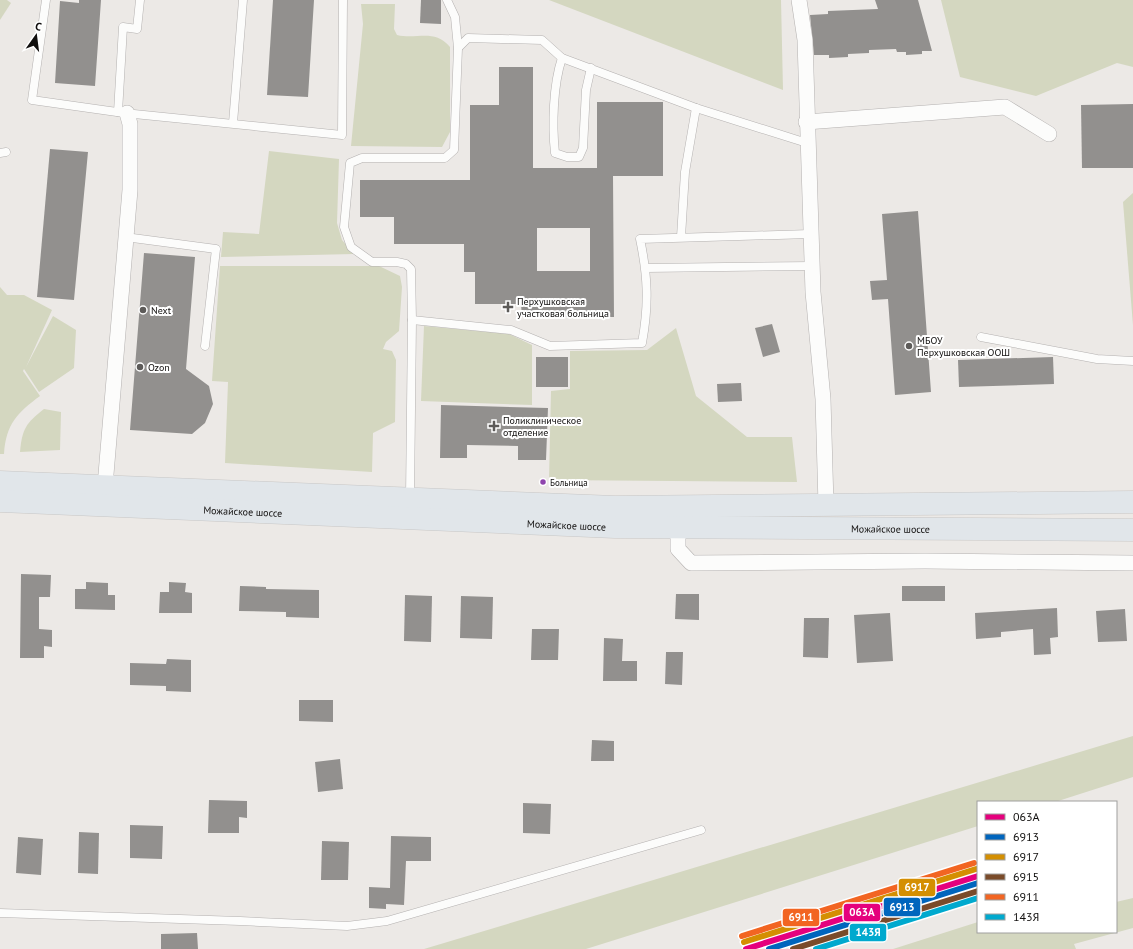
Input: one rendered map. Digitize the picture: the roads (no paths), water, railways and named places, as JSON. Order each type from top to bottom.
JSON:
[{"type":"main road","name":"Можайское шоссе","points":[[0,482],[616,507],[1133,502]]},
{"type":"main road","name":"Можайское шоссе","points":[[0,501],[591,526],[1133,530]]},
{"type":"street","points":[[799,0],[804,40],[810,234],[823,399],[826,505]]},
{"type":"street","points":[[806,122],[1004,107],[1049,134]]},
{"type":"street","points":[[105,486],[130,190],[130,124],[123,113]]},
{"type":"street","points":[[678,527],[678,549],[691,563],[925,561],[1133,563]]},
{"type":"lane","points":[[46,0],[32,100],[123,113],[342,135],[343,0]]},
{"type":"lane","points":[[123,113],[123,27],[137,29],[140,0]]},
{"type":"lane","points":[[233,123],[243,0]]},
{"type":"lane","points":[[410,499],[412,320],[411,269],[406,264],[397,262],[372,262],[351,247],[344,227],[350,163],[362,158],[445,158],[454,150],[458,48],[455,18],[446,0]]},
{"type":"lane","points":[[458,48],[468,38],[542,40],[562,58],[696,108],[807,143]]},
{"type":"lane","points":[[562,58],[558,71],[553,136],[555,153],[567,157],[580,157],[583,148],[586,90],[591,68]]},
{"type":"lane","points":[[681,237],[685,172],[696,108]]},
{"type":"lane","points":[[412,320],[511,330],[550,346],[642,343],[647,315],[646,268],[640,239],[681,237],[749,237],[810,234]]},
{"type":"lane","points":[[125,237],[216,249],[205,346]]},
{"type":"lane","points":[[646,268],[812,266]]},
{"type":"lane","points":[[981,336],[1097,359],[1133,361]]},
{"type":"lane","points":[[0,913],[240,920],[347,926],[387,920],[701,830]]},
{"type":"place","name":"Перхушковская участковая больница","points":[[508,307]]},
{"type":"place","name":"Next","points":[[143,310]]},
{"type":"place","name":"МБОУ Перхушковская ООШ","points":[[909,346]]},
{"type":"place","name":"Ozon","points":[[140,367]]},
{"type":"place","name":"Поликлиническое отделение","points":[[494,426]]},
{"type":"place","name":"Больница","points":[[543,482]]}]
